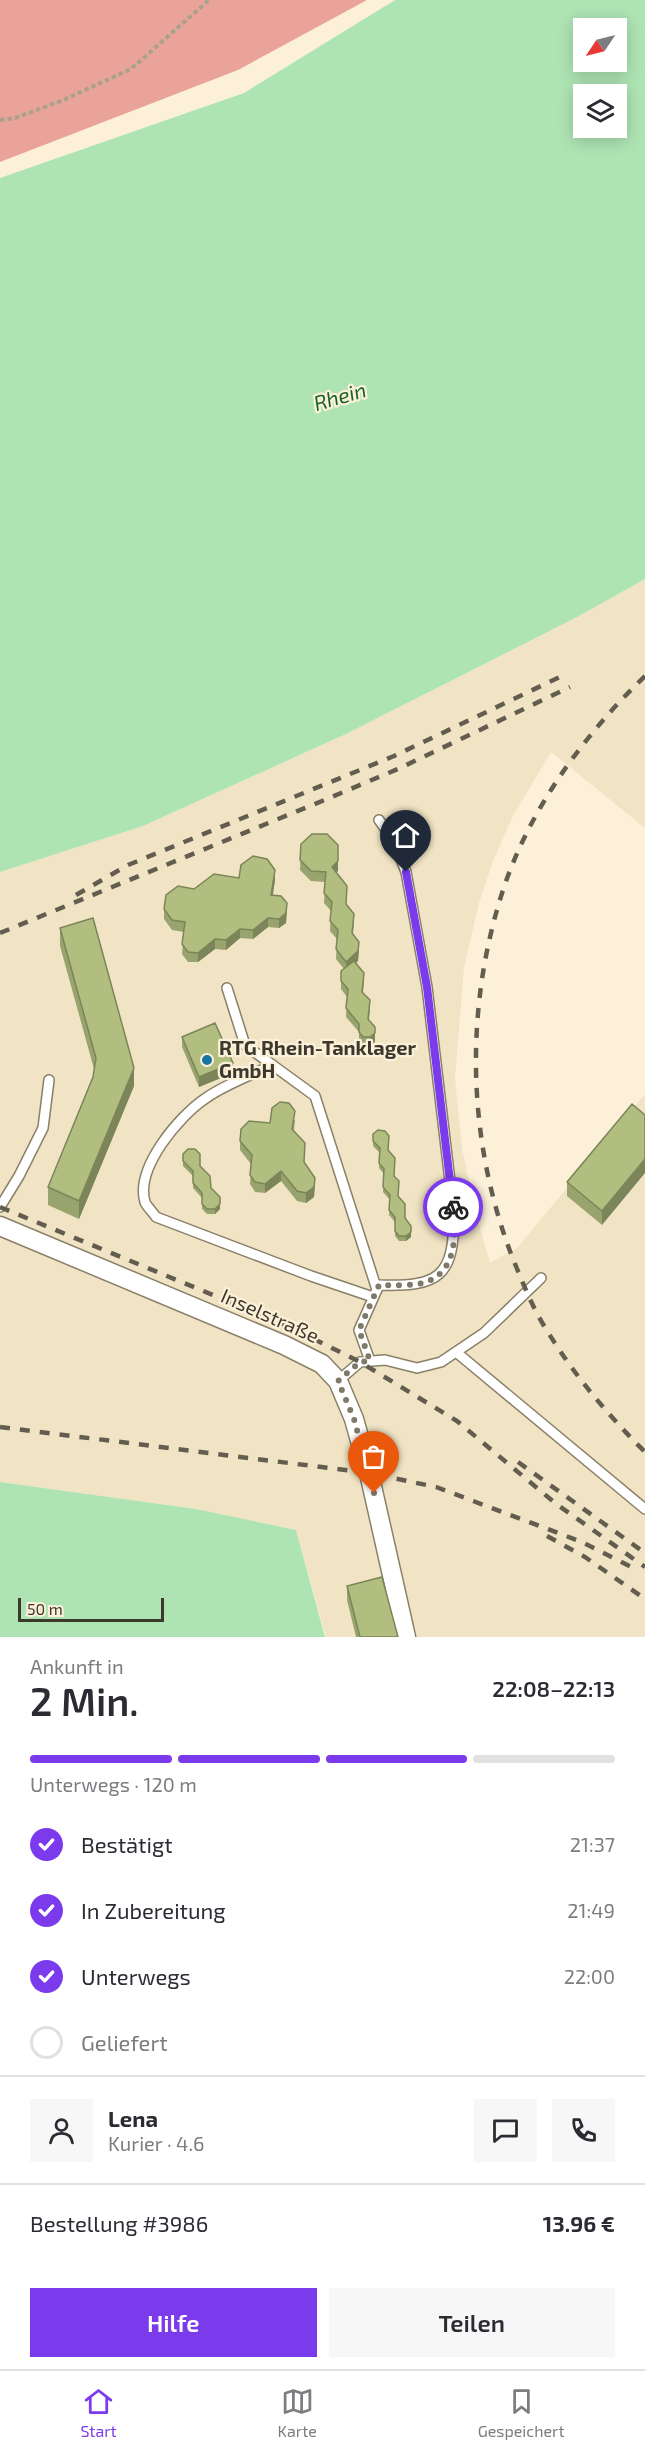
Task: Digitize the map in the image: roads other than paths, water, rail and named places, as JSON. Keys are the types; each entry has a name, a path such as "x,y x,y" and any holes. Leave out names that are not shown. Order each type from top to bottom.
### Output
{"street":[{"name":"Inselstraße","path":"0,1226 284,1345 322,1364 338,1381 354,1419 369,1473 406,1637"}],"lane":[{"path":"370,1361 359,1330 379,1285 401,1286 431,1281 447,1266 454,1245 454,1215 427,987 406,872 394,841 379,820"},
{"path":"227,988 245,1045 315,1096 375,1293"},
{"path":"273,1065 206,1098 189,1111 172,1131 147,1168 144,1179 145,1203 156,1217 176,1225 311,1276 375,1293"},
{"path":"0,1207 19,1176 43,1128 50,1080"},
{"path":"338,1381 360,1362 385,1360 417,1368 441,1362 484,1333 541,1278"},
{"path":"456,1352 645,1509"}],"water":[{"name":"Rhein","path":"395,0 645,0 645,579 579,616 346,734 143,826 0,872 0,178 244,93"},
{"path":"0,1482 196,1509 296,1530 325,1637 0,1637"}],"railway":[{"path":"76,895 128,865 394,756 564,675"},
{"path":"645,676 601,723 561,774 528,830 514,860 490,935 477,1028 476,1075 479,1122 487,1168 498,1214 528,1295 546,1329 580,1378 604,1409 645,1452"},
{"path":"0,933 400,768 570,687"},
{"path":"0,1207 288,1326 360,1362 457,1421 555,1503 645,1567"},
{"path":"0,1427 369,1473 436,1487 582,1542 637,1570"},
{"path":"518,1462 645,1553"},
{"path":"547,1536 585,1557 645,1599"}],"place":[{"name":"RTG Rhein-Tanklager GmbH","path":"207,1060"}]}
